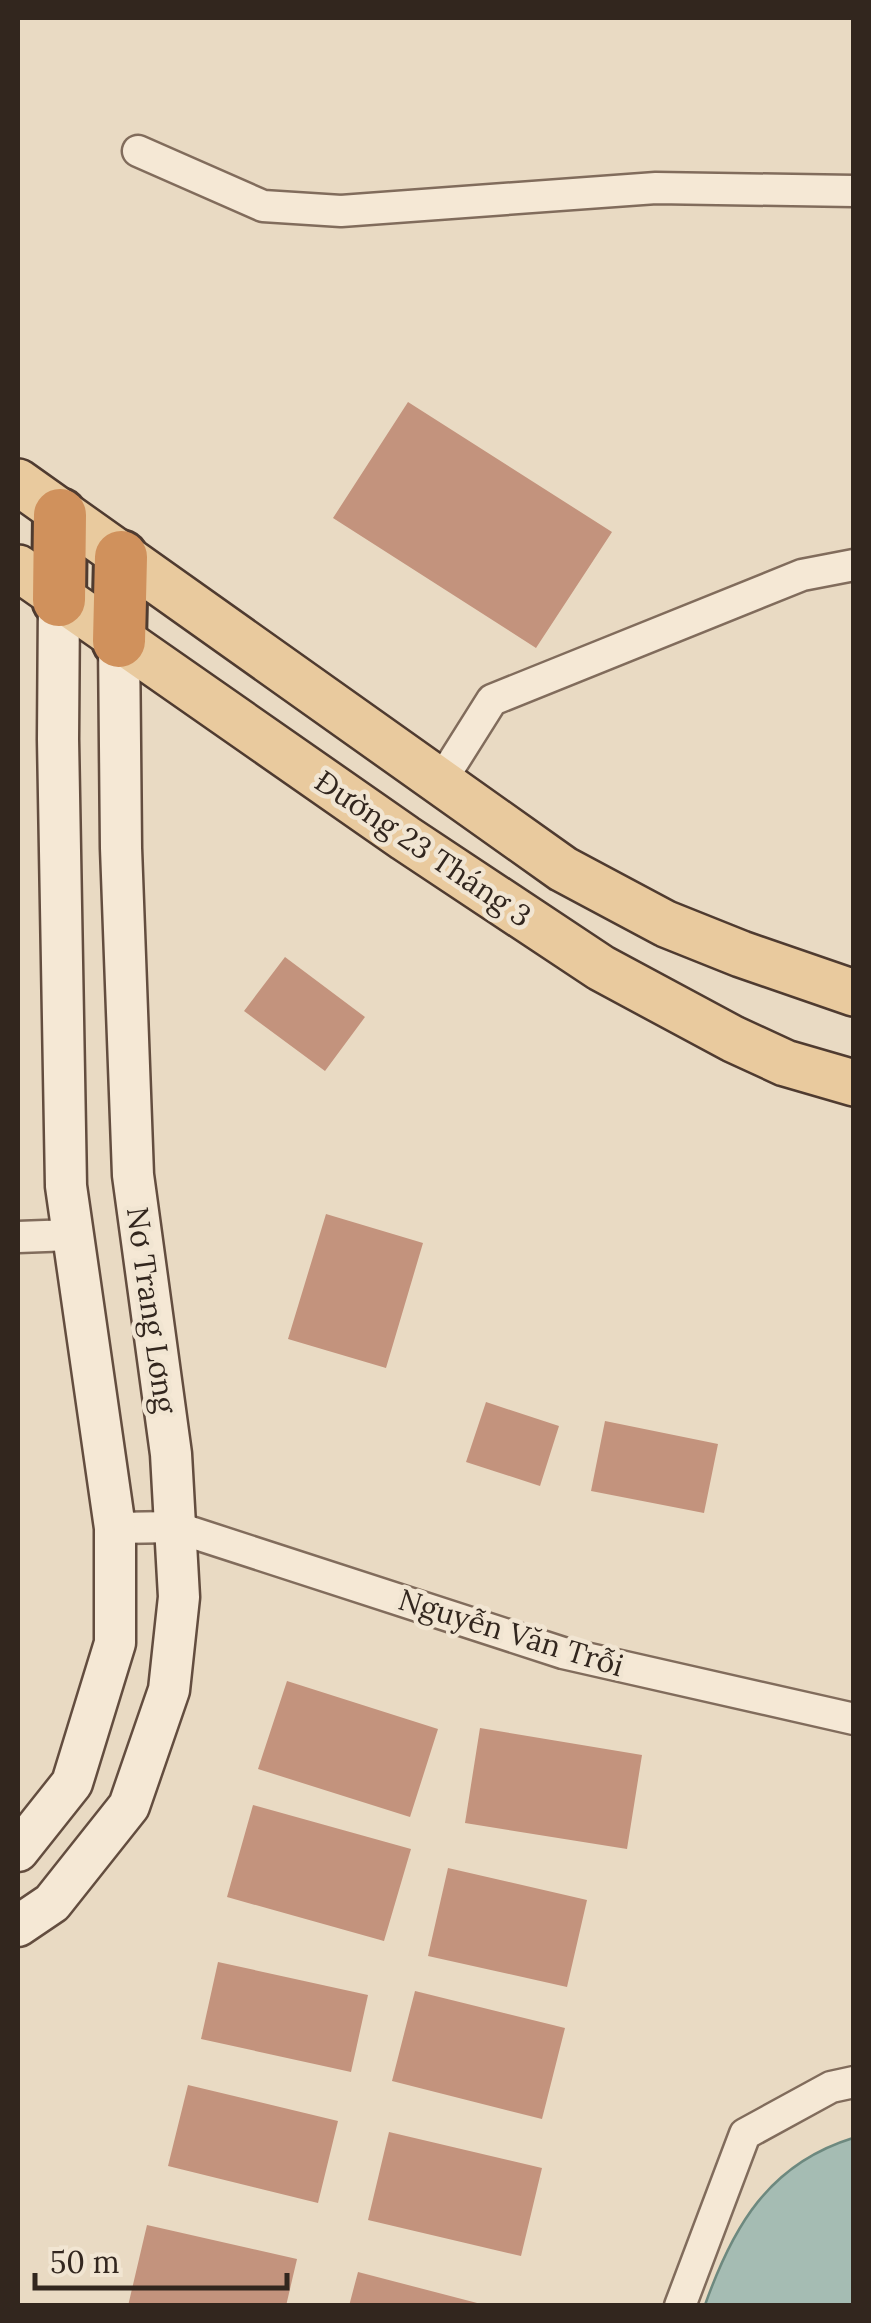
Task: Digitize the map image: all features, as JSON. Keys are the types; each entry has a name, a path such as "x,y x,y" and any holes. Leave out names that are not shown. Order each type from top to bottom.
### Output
{"highway":[{"path":"59,600 60,514"},
{"path":"120,642 121,558"}],"main road":[{"name":"Đường 23 Tháng 3","path":"18,482 563,869 666,924 854,993"},
{"name":"Đường 23 Tháng 3","path":"18,568 120,642 601,968 768,1055 854,1083"}],"street":[{"path":"138,151 262,206 341,211 656,188 854,191"},
{"path":"441,780 492,700 802,575 854,565"},
{"path":"18,1851 72,1783 115,1643 115,1528 65,1167 59,600"},
{"name":"Nơ Trang Lơng","path":"18,1926 52,1902 129,1806 170,1690 179,1598 171,1454 133,1174 120,848 120,642"},
{"path":"18,1236 72,1235"},
{"name":"Nguyễn Văn Trỗi","path":"115,1528 175,1527 563,1653 854,1719"},
{"path":"680,2306 745,2134 831,2087 854,2082"}],"shaded area":[{"path":"853,2138 853,2305 705,2305 728,2249 758,2202 798,2164"}],"building":[{"path":"408,402 612,532 536,648 333,518"},
{"path":"285,957 365,1017 325,1071 244,1011"},
{"path":"326,1214 423,1243 386,1368 288,1339"},
{"path":"486,1402 559,1426 540,1486 466,1462"},
{"path":"605,1421 718,1444 704,1513 591,1491"},
{"path":"287,1681 438,1729 410,1817 258,1769"},
{"path":"480,1728 642,1755 627,1849 465,1823"},
{"path":"253,1805 411,1849 384,1941 227,1897"},
{"path":"448,1868 587,1900 567,1987 428,1956"},
{"path":"218,1962 368,1995 351,2072 201,2039"},
{"path":"415,1991 565,2028 542,2119 392,2081"},
{"path":"188,2085 338,2121 318,2203 168,2166"},
{"path":"389,2132 542,2168 521,2256 368,2220"},
{"path":"147,2225 297,2259 286,2306 128,2306"},
{"path":"358,2272 481,2304 481,2306 349,2306"}]}
